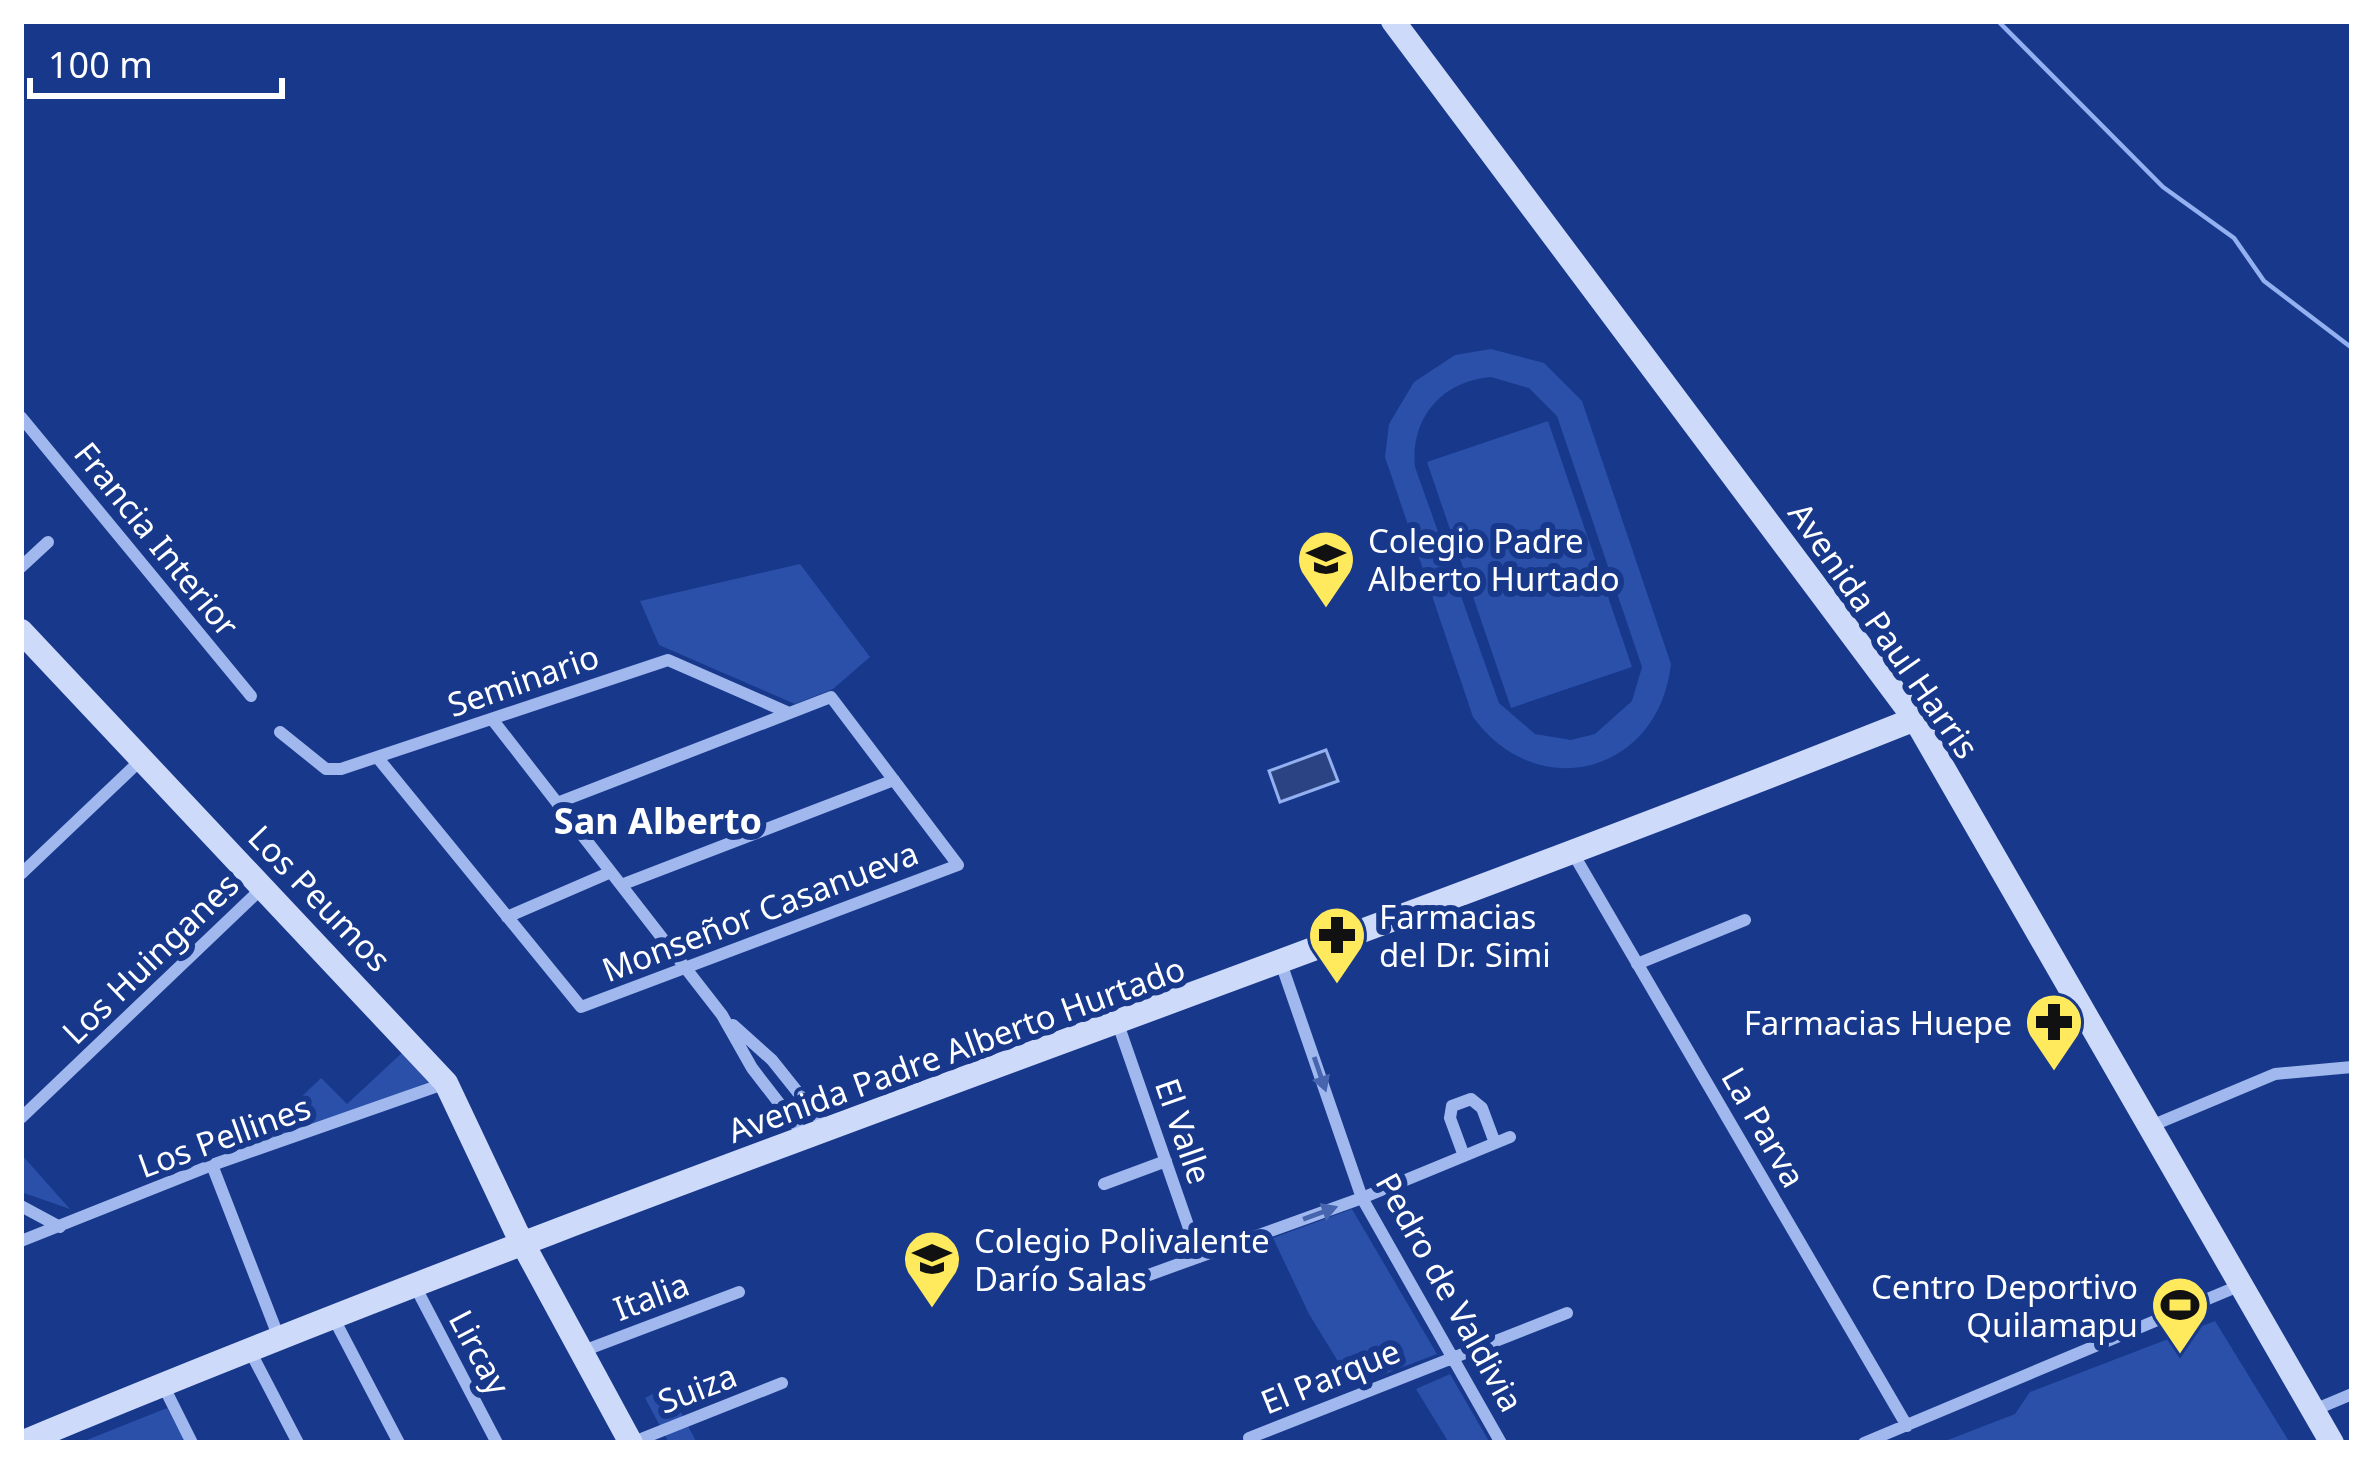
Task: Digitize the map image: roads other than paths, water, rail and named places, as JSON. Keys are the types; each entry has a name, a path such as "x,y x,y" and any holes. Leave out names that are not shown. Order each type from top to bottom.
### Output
{"street":[{"name":"Avenida Paul Harris","path":"1394,21 1915,719 2332,1443"},
{"name":"Francia Interior","path":"21,417 251,696"},
{"path":"21,567 48,542"},
{"name":"Los Peumos","path":"21,632 446,1083 524,1244 631,1443"},
{"name":"Seminario","path":"280,732 326,769 377,757 668,660 788,713"},
{"path":"557,803 832,697 894,780 621,885"},
{"path":"492,719 722,1015 752,1068 818,1135"},
{"name":"Avenida Padre Alberto Hurtado","path":"37,1440 249,1349 1574,855 1915,719"},
{"path":"377,757 507,916 610,872"},
{"path":"21,874 142,759"},
{"name":"Monseñor Casanueva","path":"507,916 581,1007 958,865 894,780"},
{"name":"La Parva","path":"1574,855 1907,1426"},
{"name":"Los Huinganes","path":"21,1118 264,887"},
{"path":"1637,964 1744,920"},
{"name":"Pedro de Valdivia","path":"1281,963 1362,1198 1501,1443"},
{"path":"722,1015 772,1060 818,1135"},
{"name":"El Valle","path":"1118,1024 1199,1257"},
{"path":"2150,1126 2275,1074 2352,1067"},
{"name":"Los Pellines","path":"21,1241 212,1166 446,1083"},
{"path":"1464,1156 1450,1118 1452,1106 1471,1099 1482,1108 1495,1143"},
{"path":"1146,1276 1362,1198 1510,1137"},
{"path":"1104,1184 1166,1162"},
{"path":"212,1166 279,1338"},
{"path":"21,1206 59,1227"},
{"path":"1864,1443 2241,1285"},
{"name":"Lircay","path":"415,1286 497,1443"},
{"name":"Italia","path":"583,1351 739,1292"},
{"name":"El Parque","path":"1249,1438 1567,1313"},
{"path":"333,1317 399,1443"},
{"path":"249,1349 298,1443"},
{"name":"Suiza","path":"631,1443 782,1383"},
{"path":"163,1384 192,1443"},
{"path":"2313,1411 2352,1394"}],"waterway":[{"path":"1998,21 2163,187 2234,238 2264,281 2352,348"}],"place":[{"name":"Colegio Padre Alberto Hurtado","path":"1326,610"},
{"name":"Farmacias del Dr. Simi","path":"1337,986"},
{"name":"Farmacias Huepe","path":"2054,1073"},
{"name":"Colegio Polivalente Darío Salas","path":"932,1310"},
{"name":"Centro Deportivo Quilamapu","path":"2180,1356"}],"district":[{"name":"San Alberto","path":"658,820"}]}
